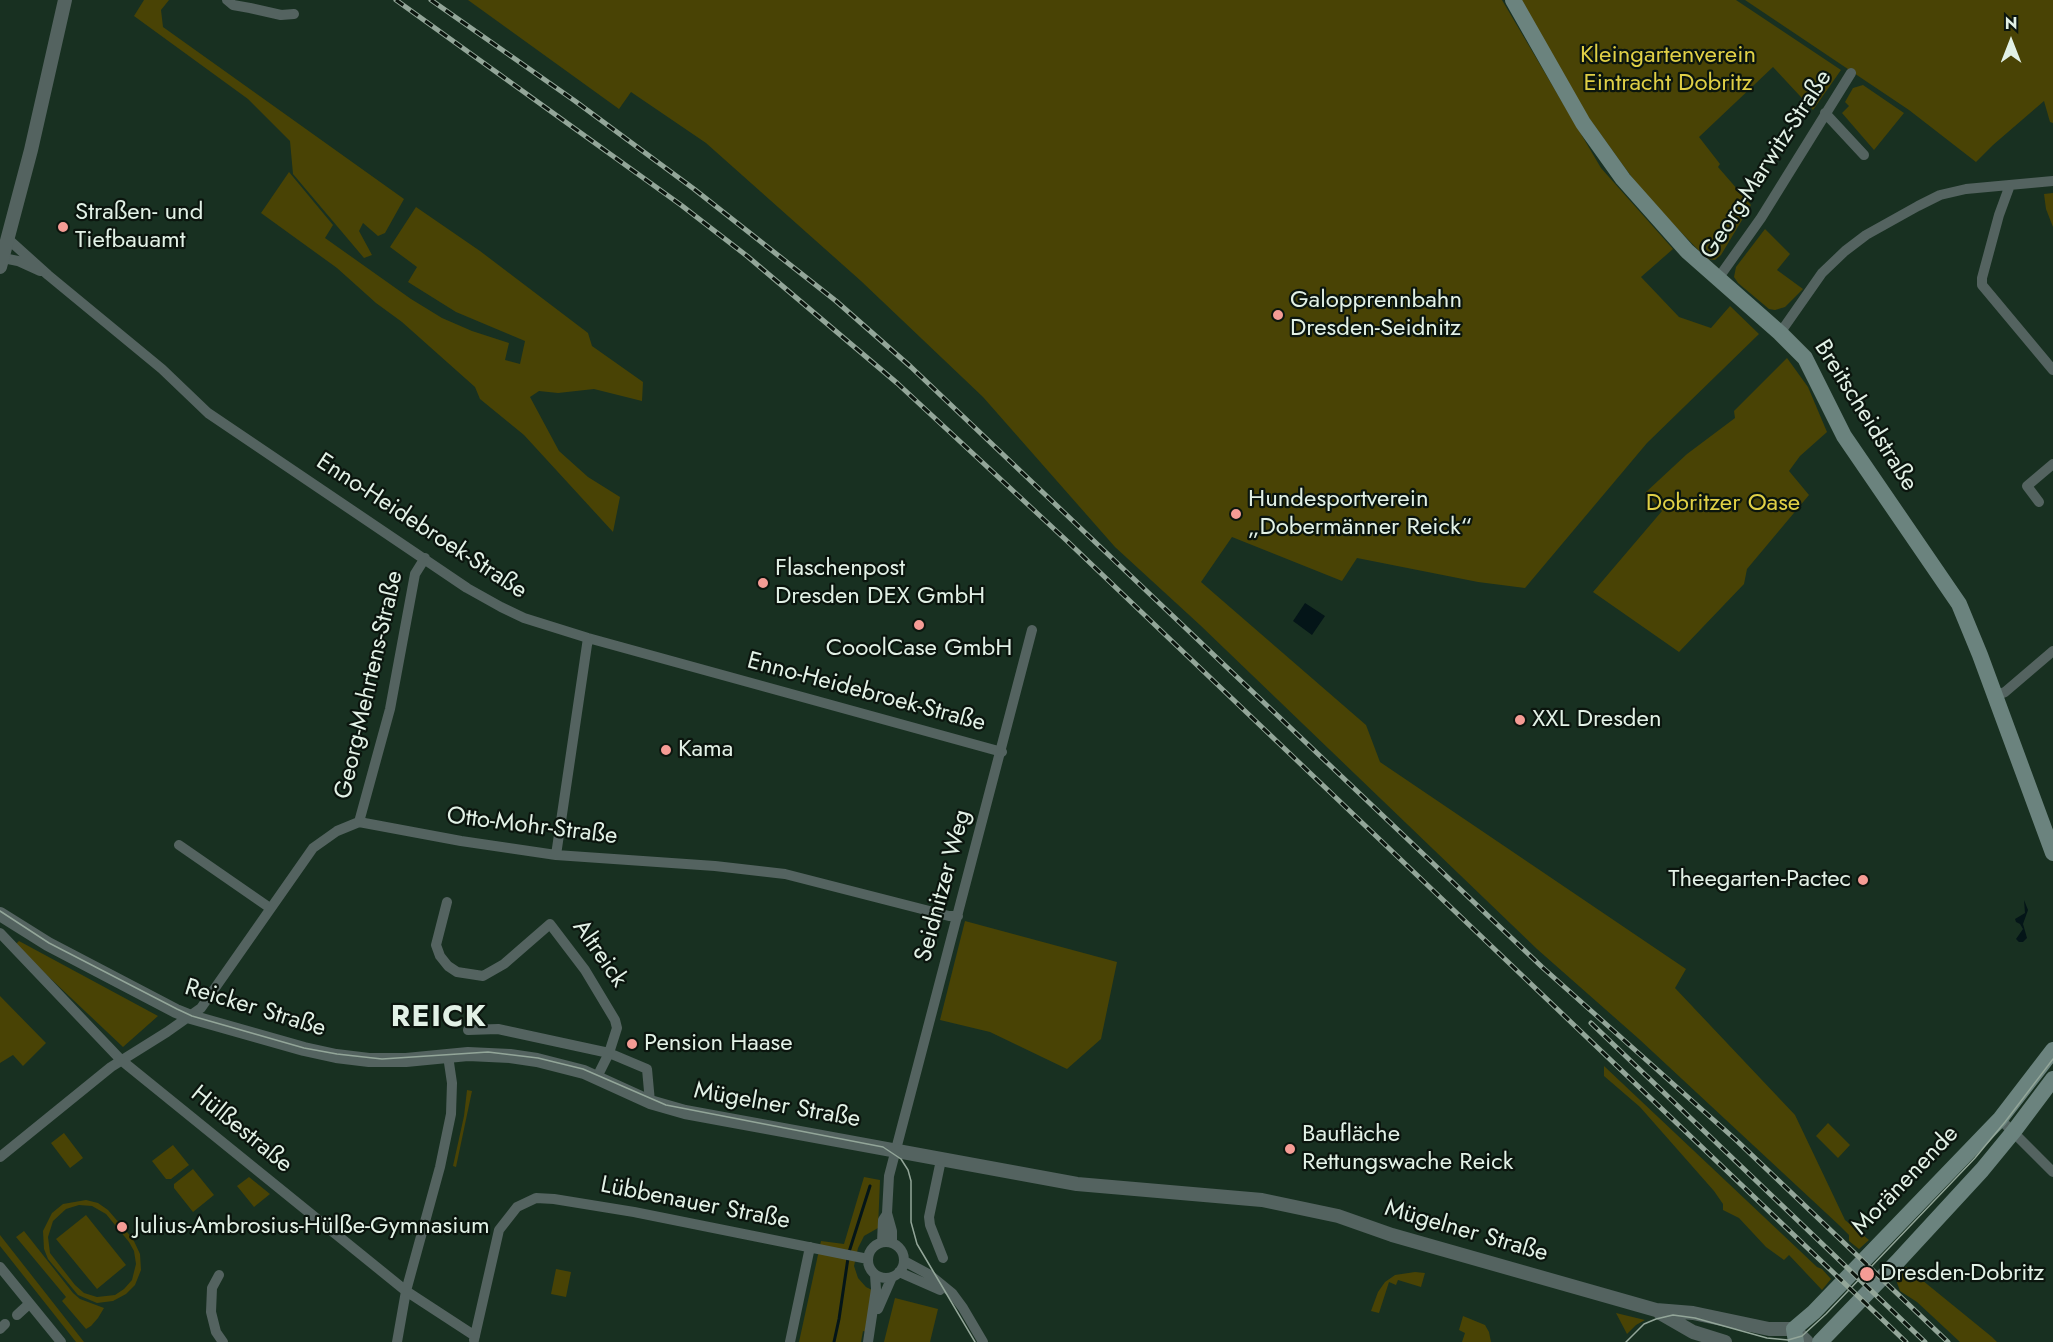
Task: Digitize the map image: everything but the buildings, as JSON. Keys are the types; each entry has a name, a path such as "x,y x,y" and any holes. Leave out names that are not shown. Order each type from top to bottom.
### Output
{"main road":[{"path":"1513,0 1583,123 1608,161 1687,251 1717,280 1780,333"},
{"name":"Breitscheidstraße","path":"1780,333 1805,358 1844,436 1959,604 2052,845"},
{"name":"Moränenende","path":"1820,1342 1987,1164 2007,1125 2053,1050"},
{"name":"Moränenende","path":"1795,1336 1814,1312 2053,1078"}],"street":[{"path":"1,263 31,150 65,0"},
{"path":"227,0 232,5 241,7 281,15 294,14"},
{"name":"Georg-Marwitz-Straße","path":"1717,280 1761,218 1851,73"},
{"path":"1825,113 1864,155"},
{"name":"Breitscheidstraße","path":"1780,333 1822,273 1866,235 1940,195 1969,188 2053,181"},
{"path":"2010,185 1999,215 1982,285 2053,370"},
{"name":"Enno-Heidebroek-Straße","path":"8,239 162,369 208,413 468,588 501,607 524,618 588,638 1002,752"},
{"name":"Enno-Heidebroek-Straße","path":"1,263 18,261 48,275"},
{"path":"2039,502 2027,486 2053,464"},
{"name":"Georg-Mehrtens-Straße","path":"359,822 390,709 415,574 425,558"},
{"name":"Seidnitzer Weg","path":"887,1243 892,1231 887,1213 889,1176 1002,752 1032,630"},
{"path":"556,855 588,638"},
{"path":"1995,696 2005,692 2053,651"},
{"path":"0,1157 121,1060 191,1017 204,1003 313,848 337,831 359,822"},
{"name":"Otto-Mohr-Straße","path":"359,822 556,855 716,866 785,874 949,916 958,916"},
{"path":"179,845 270,908"},
{"name":"Altreick","path":"447,902 436,945 440,956 457,972 483,976 512,957 550,924 585,970 615,1020 617,1028 609,1053 597,1077"},
{"name":"Reicker Straße","path":"3,916 48,944 191,1017 304,1050 336,1056 369,1060 448,1056"},
{"name":"Hülßestraße","path":"3,916 0,933 121,1060 406,1291 475,1339"},
{"path":"468,1030 498,1029 609,1053 647,1069 650,1102"},
{"path":"397,1342 406,1291 440,1167 451,1114 452,1083 448,1056 510,1056 556,1063 597,1077 650,1102"},
{"name":"Mügelner Straße","path":"650,1102 685,1112 1077,1184 1262,1200 1338,1216 1392,1235 1656,1310 1693,1313 1795,1336"},
{"path":"2007,1125 2053,1172"},
{"path":"941,1160 929,1217 942,1258"},
{"name":"Lübbenauer Straße","path":"475,1339 499,1230 517,1207 536,1198 634,1212 868,1259"},
{"path":"872,1326 896,1275 904,1261 901,1250 887,1243 872,1248 868,1259 869,1268 875,1275 886,1278 896,1275 936,1287 957,1301"},
{"path":"790,1342 810,1247"},
{"path":"904,1261 930,1275 952,1293 983,1342"},
{"path":"0,1267 61,1342"},
{"path":"219,1275 212,1288 211,1312 216,1332 223,1342"},
{"path":"868,1342 876,1289 875,1275"},
{"path":"17,1314 29,1304"},
{"name":"Mügelner Straße","path":"1656,1310 1693,1332 1725,1342"},
{"path":"1795,1336 1807,1342"}],"green space":[{"path":"144,0 169,0 161,10 163,27 404,199 385,233 378,236 363,223 359,231 372,255 364,258 293,174 290,141 248,99 134,16"},
{"name":"Galopprennbahn Dresden-Seidnitz","path":"468,0 1502,0 1601,168 1673,249 1641,277 1679,317 1711,328 1730,306 1759,334 1647,443 1525,588 1478,582 1357,558 1342,581 1232,537 1201,582 1366,725 1380,762 1686,969 1675,988 1795,1115 1845,1220 1869,1240 1859,1249 1849,1241 1849,1235 1840,1226 1639,1039 1537,949 1200,625 1115,547 983,397 861,281 706,143 631,92 619,109"},
{"name":"Kleingartenverein Eintracht Dobritz","path":"1521,0 1736,0 1841,70 1813,110 1773,67 1699,137 1720,164 1718,167 1751,205 1721,255 1715,260 1707,259 1647,197 1586,114"},
{"path":"1745,0 2053,0 2053,123 2050,122 2044,101 1976,162 1909,110"},
{"path":"1863,85 1904,113 1874,150 1842,113 1849,106 1845,102 1853,88"},
{"path":"289,172 333,225 325,238 411,299 442,318 509,343 505,360 520,364 525,341 456,312 408,282 417,267 390,247 416,207 480,251 588,333 592,346 643,382 642,401 594,389 558,393 539,391 530,397 559,451 588,477 620,497 613,532 524,435 480,399 475,387 337,268 261,213"},
{"path":"2053,193 2053,227 2046,209 2044,194"},
{"path":"1765,229 1790,254 1777,270 1803,289 1785,307 1775,310 1769,309 1734,277 1736,267"},
{"name":"Dobritzer Oase","path":"1787,358 1808,387 1827,432 1800,456 1789,471 1809,495 1747,569 1744,584 1679,652 1593,592 1662,511 1645,493 1687,454 1735,418 1734,411"},
{"path":"965,921 1117,962 1101,1039 1067,1069 990,1032 940,1020"},
{"path":"19,941 158,1016 123,1047 15,945"},
{"path":"0,996 46,1043 23,1066 13,1055 0,1063"},
{"path":"1604,1066 1817,1267 1822,1269 1831,1279 1822,1290 1789,1255 1784,1260 1766,1247 1739,1218 1723,1210 1723,1204 1714,1191 1640,1107 1604,1076"},
{"path":"467,1090 472,1091 456,1167 453,1166"},
{"path":"1828,1123 1850,1145 1838,1158 1816,1136"},
{"path":"64,1133 83,1158 70,1168 51,1143"},
{"path":"173,1145 189,1165 171,1179 166,1179 152,1161"},
{"path":"193,1169 214,1195 193,1212 174,1188 174,1184"},
{"path":"249,1177 270,1194 254,1207 237,1186"},
{"path":"864,1177 880,1180 878,1228 864,1236 858,1248 854,1266 858,1278 872,1290 866,1332 863,1331 861,1342 799,1342 821,1241 844,1244"},
{"path":"86,1200 98,1203 108,1210 133,1239 140,1254 141,1270 135,1285 126,1294 113,1301 97,1303 78,1295 48,1259 44,1249 43,1231 52,1213 63,1204","holes":["79,1205 92,1206 106,1214 134,1251 136,1264 132,1280 115,1295 97,1297 84,1293 50,1253 48,1237 53,1221 66,1209"]},
{"path":"86,1215 126,1265 97,1289 56,1239"},
{"path":"24,1231 73,1293 80,1299 104,1308 91,1326 86,1329 62,1301 66,1297 16,1237"},
{"path":"0,1235 84,1342 76,1342 0,1246"},
{"path":"1906,1267 1997,1342 1960,1342 1917,1302 1900,1291 1895,1277"},
{"path":"556,1269 571,1272 566,1297 551,1294"},
{"path":"1425,1273 1421,1287 1398,1280 1396,1285 1389,1282 1379,1313 1371,1311 1378,1292 1385,1282 1395,1275"},
{"path":"895,1298 938,1309 930,1342 884,1342"},
{"path":"1616,1313 1645,1320 1627,1334"},
{"path":"1463,1316 1485,1325 1491,1342 1462,1342 1465,1333 1459,1330"}],"shaded area":[{"path":"1305,603 1325,616 1312,635 1293,621"},
{"path":"2024,900 2028,910 2023,924 2027,938 2019,942 2016,939 2023,929 2015,919 2025,913"}],"waterway":[{"path":"849,1252 870,1186"},
{"path":"834,1342 848,1258"}],"tram line":[{"path":"0,911 49,943 192,1016 304,1048 382,1059 488,1052 538,1058 583,1069 666,1105 883,1147 901,1159 908,1170 911,1181 911,1222 917,1244 975,1342"},
{"path":"1626,1342 1644,1324 1673,1315 1695,1318 1767,1338 1788,1340 1802,1336 1826,1314 1975,1158 2053,1059"}],"railway":[{"path":"396,0 681,205 747,256 897,383 1066,540 1906,1342"},
{"path":"431,0 575,101 694,189 836,301 911,367 1542,967 1736,1140 1948,1342"},
{"path":"1591,1023 1925,1342"}],"place":[{"name":"Straßen- und Tiefbauamt","path":"63,227"},
{"name":"Galopprennbahn Dresden-Seidnitz","path":"1278,315"},
{"name":"Hundesportverein „Dobermänner Reick“","path":"1236,514"},
{"name":"Flaschenpost Dresden DEX GmbH","path":"763,583"},
{"name":"CooolCase GmbH","path":"919,625"},
{"name":"XXL Dresden","path":"1520,720"},
{"name":"Kama","path":"666,750"},
{"name":"Theegarten-Pactec","path":"1863,880"},
{"name":"Pension Haase","path":"632,1044"},
{"name":"Baufläche Rettungswache Reick","path":"1290,1149"},
{"name":"Julius-Ambrosius-Hülße-Gymnasium","path":"122,1227"},
{"name":"Dresden-Dobritz","path":"1867,1274"}],"district":[{"name":"REICK","path":"439,1019"}]}
